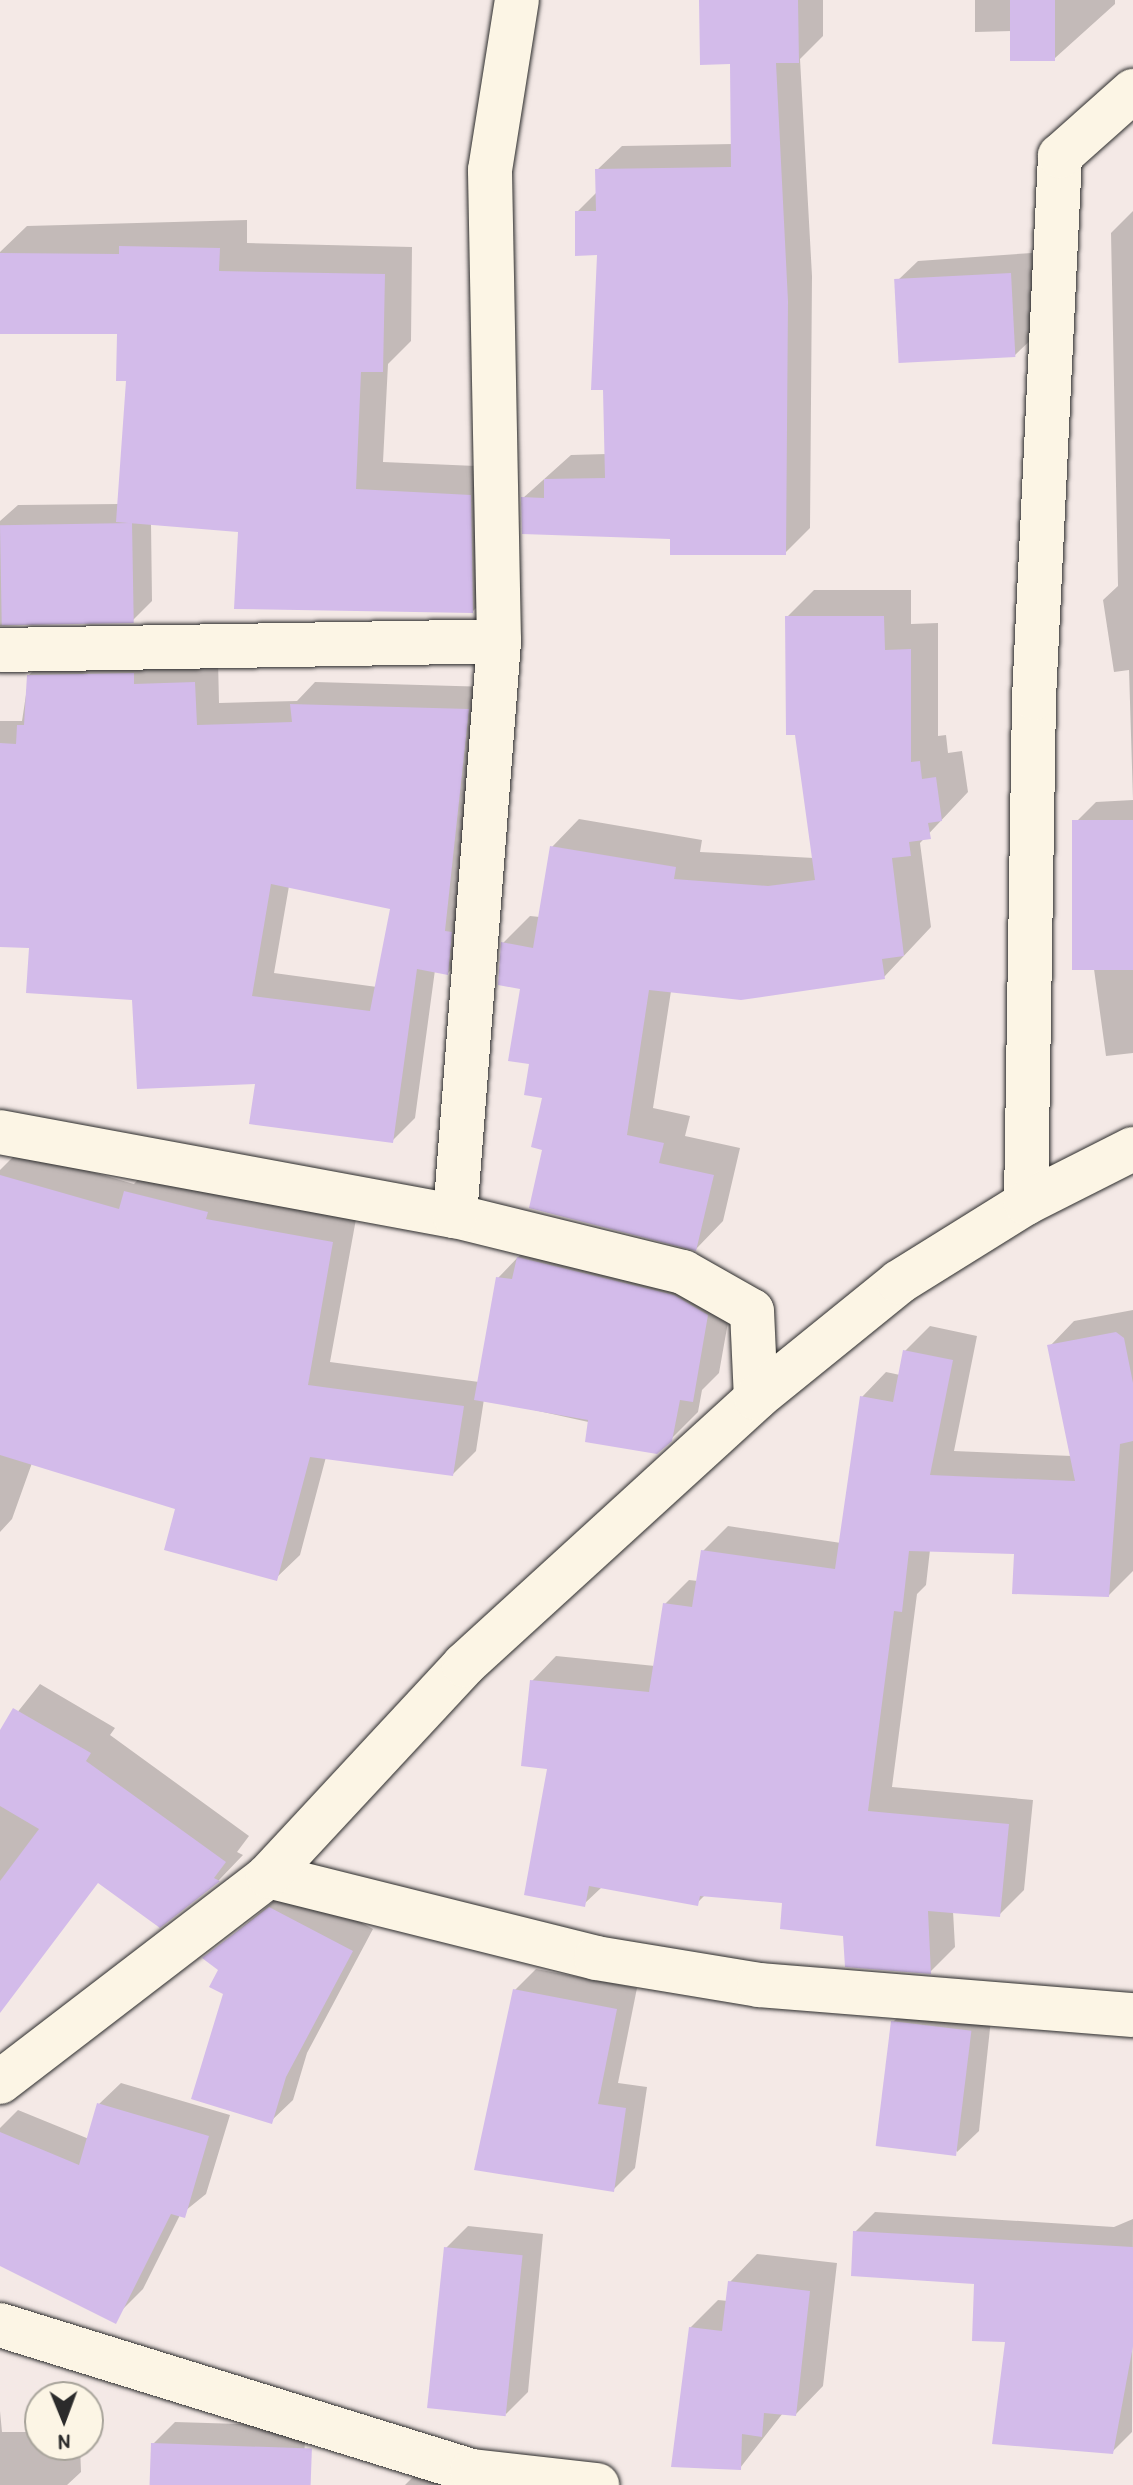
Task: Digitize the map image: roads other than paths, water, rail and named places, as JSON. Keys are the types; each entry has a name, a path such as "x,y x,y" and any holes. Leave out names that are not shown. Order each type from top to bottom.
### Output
{"street":[{"path":"455,1216 499,641 490,170 517,0"},
{"path":"1026,1203 1034,698 1060,156 1133,91"},
{"path":"0,650 499,641"},
{"path":"0,1132 455,1216 683,1272 752,1311 756,1398"},
{"path":"0,2082 268,1876 464,1665 756,1398 899,1282 1026,1203 1133,1149"},
{"path":"268,1876 596,1958 759,1985 1133,2015"},
{"path":"0,2325 472,2471 597,2485"}]}
